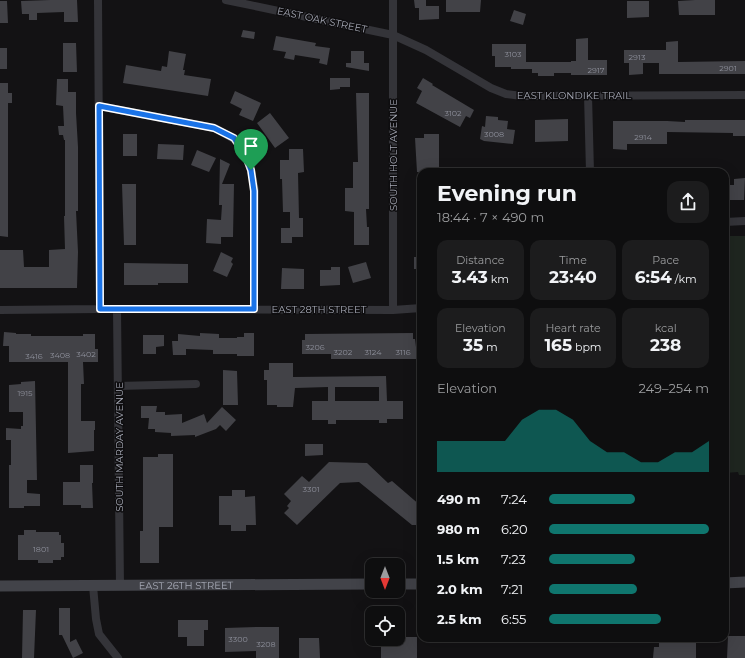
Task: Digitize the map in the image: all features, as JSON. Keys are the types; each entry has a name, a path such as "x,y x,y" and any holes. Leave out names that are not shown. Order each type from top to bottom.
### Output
{"main road":[{"path":"729,582 745,582"},
{"name":"EAST 26TH STREET","path":"0,586 365,584"},
{"path":"405,584 417,584"}],"street":[{"path":"98,0 100,309"},
{"name":"EAST OAK STREET","path":"226,0 393,35"},
{"name":"SOUTH HOLT AVENUE","path":"393,0 393,310"},
{"name":"EAST KLONDIKE TRAIL","path":"393,35 426,50 492,88 506,94 522,96 745,94"},
{"path":"588,96 590,168"},
{"path":"99,106 214,128 234,138 245,154 251,170 254,191 254,309"},
{"path":"729,222 745,221"},
{"name":"EAST 28TH STREET","path":"0,310 393,310 417,308"},
{"name":"SOUTH MARDAY AVENUE","path":"116,309 120,586"},
{"path":"118,386 196,384"},
{"path":"93,586 99,634 118,658"}],"shaded area":[{"path":"729,236 745,236 745,475 739,475 738,472 729,473"}],"building":[{"path":"77,0 78,22 64,22 64,12 37,13 37,20 29,20 29,14 22,14 21,1"},
{"path":"414,0 426,0 426,6 439,6 439,19 419,20 419,8 415,8"},
{"path":"446,0 481,0 480,12 446,12"},
{"path":"715,0 715,15 679,15 678,1"},
{"path":"0,1 7,1 8,23 0,23"},
{"path":"627,1 649,1 649,17 627,18"},
{"path":"514,10 526,14 523,25 510,21"},
{"path":"243,30 255,32 254,39 241,37"},
{"path":"276,36 316,43 315,46 330,48 327,65 319,63 320,59 295,55 294,60 284,58 286,52 273,50"},
{"path":"588,38 588,60 607,60 607,75 571,75 571,73 554,73 554,76 538,76 538,73 532,73 532,69 495,67 495,56 492,56 492,44 526,44 526,62 571,62 576,61 576,39"},
{"path":"678,41 678,62 745,61 745,74 659,74 659,63 643,63 643,74 629,75 629,63 624,63 624,50 666,50 666,42"},
{"path":"63,43 76,43 77,72 63,72"},
{"path":"0,48 7,48 7,69 0,69"},
{"path":"169,51 186,54 183,70 185,70 184,75 211,79 208,96 123,83 126,65 161,71 162,66 167,67"},
{"path":"351,51 364,51 364,63 369,63 369,71 346,67 346,63 351,63"},
{"path":"330,78 350,78 350,87 340,87 340,89 330,90"},
{"path":"423,78 474,110 470,118 466,116 460,127 416,103 422,91 417,88"},
{"path":"57,79 68,79 68,92 76,92 78,147 78,211 76,211 78,252 77,288 0,288 0,250 23,250 24,267 49,267 49,250 65,249 65,140 63,135 59,135 58,126 64,126 63,106 56,105"},
{"path":"0,83 8,83 8,93 12,93 12,103 8,103 8,237 0,236"},
{"path":"235,91 261,103 253,121 239,115 242,109 230,103"},
{"path":"356,93 369,93 369,209 366,209 367,227 369,227 369,245 354,245 354,212 345,211 345,188 353,188 353,162 358,162"},
{"path":"270,113 289,138 275,148 257,123"},
{"path":"486,116 498,117 498,120 508,121 507,129 515,130 513,144 484,141 480,139 482,126 485,127"},
{"path":"568,119 568,141 535,142 535,120"},
{"path":"685,120 745,120 745,136 733,136 733,133 667,132 667,144 627,144 627,150 613,149 613,121 685,122"},
{"path":"123,134 137,134 137,156 123,156"},
{"path":"424,134 439,134 439,168 417,168 417,172 415,138 424,138"},
{"path":"158,144 184,145 183,160 157,159"},
{"path":"289,149 303,149 304,172 298,173 299,218 303,218 303,237 292,237 292,243 281,243 281,228 290,228 290,212 283,212 280,160 289,160"},
{"path":"197,150 216,158 209,172 191,165"},
{"path":"220,159 230,164 222,184 234,184 233,237 221,237 221,244 206,243 207,219 221,220 222,205 219,205"},
{"path":"745,178 744,200 729,200 729,185 734,185 734,179"},
{"path":"122,184 136,184 136,245 124,245"},
{"path":"221,252 233,258 231,262 233,264 227,277 213,271"},
{"path":"414,257 417,257 417,269 414,269"},
{"path":"366,262 371,278 353,283 348,267"},
{"path":"124,263 188,264 188,283 124,285"},
{"path":"331,267 340,267 340,285 320,286 320,270 331,270"},
{"path":"282,268 304,269 304,289 281,289"},
{"path":"4,332 31,334 31,336 83,336 83,334 95,334 95,349 98,349 98,362 83,362 84,384 81,384 81,421 95,421 94,451 68,453 68,362 9,362 9,346 3,346"},
{"path":"200,333 219,334 219,338 237,338 244,337 244,333 254,333 254,356 213,354 213,350 186,349 186,355 173,355 172,341 178,341 178,334 200,336"},
{"path":"413,333 413,339 415,339 417,347 417,359 331,359 331,354 302,354 302,340 305,340 305,334"},
{"path":"143,335 164,335 164,346 156,347 156,354 143,354"},
{"path":"269,363 293,363 293,377 386,376 387,401 403,401 403,419 387,419 387,423 379,423 379,420 336,420 336,424 328,424 328,420 312,420 312,401 328,401 328,387 295,388 293,407 277,407 277,405 267,405 267,380 264,380 264,370 269,370","holes":["335,387 379,387 379,401 335,401"]},
{"path":"223,370 237,371 238,405 223,405"},
{"path":"35,381 37,480 27,480 27,493 40,494 40,506 9,508 9,465 11,465 11,440 6,440 6,428 21,429 21,426 23,426 23,412 9,412 9,385"},
{"path":"141,406 157,406 156,412 165,412 165,415 182,414 182,423 204,414 207,423 222,407 236,420 226,431 220,425 216,429 195,437 195,435 171,436 171,433 155,432 155,429 148,429 149,418 141,418"},
{"path":"305,444 323,444 323,455 305,456"},
{"path":"158,454 173,454 173,527 159,527 159,563 140,563 140,531 143,531 143,457 158,457"},
{"path":"329,462 367,463 388,483 392,481 417,503 417,525 412,525 359,482 340,483 297,525 284,513 289,508 287,506 291,501 284,494 302,476 309,482"},
{"path":"80,465 93,465 93,508 81,508 81,505 63,505 63,482 80,482"},
{"path":"232,490 245,490 245,497 255,496 256,525 246,525 246,531 231,531 231,525 219,525 219,496 232,496"},
{"path":"24,530 36,530 36,532 59,532 59,535 61,535 61,543 64,543 64,557 61,557 61,560 53,560 53,563 38,563 38,560 18,560 18,535 24,535"},
{"path":"59,608 70,608 70,642 76,639 83,653 73,658 62,635 59,635"},
{"path":"23,610 36,610 34,658 22,658"},
{"path":"178,620 208,620 208,630 204,630 204,646 187,646 187,637 178,637"},
{"path":"279,627 279,658 256,658 256,651 225,652 225,628"},
{"path":"729,636 745,636 745,658 727,658"},
{"path":"405,637 417,637 417,658 381,658 381,646 405,646"},
{"path":"299,638 319,638 320,658 299,658"},
{"path":"659,642 696,642 696,658 653,658 654,647 659,647"}],"route":[{"path":"99,106 214,128 234,138 245,154 251,170 254,191 254,309 100,309 99,106"}]}
